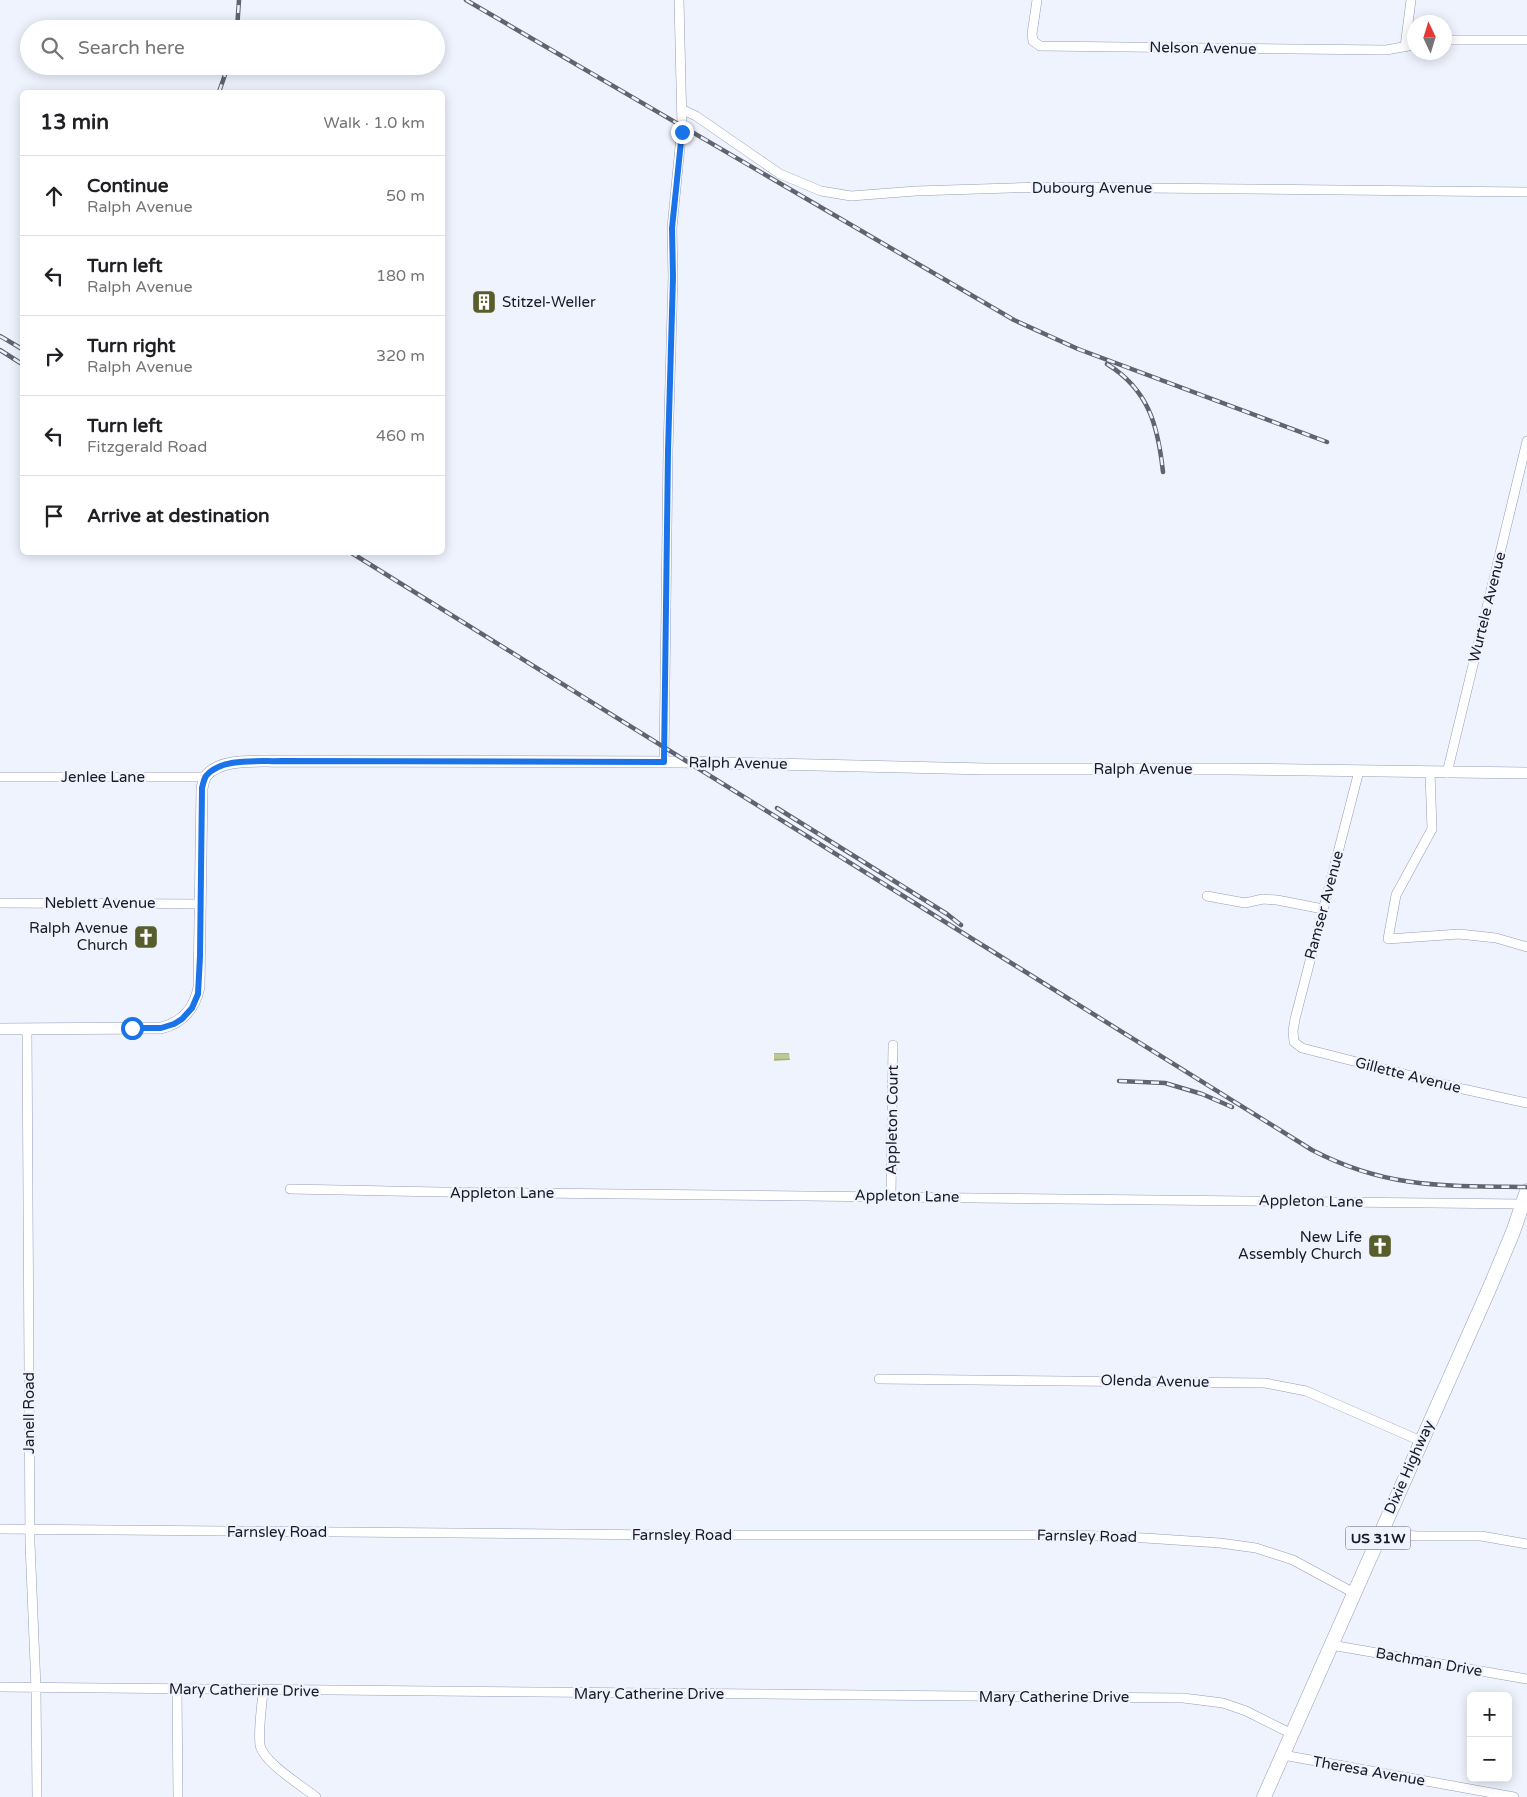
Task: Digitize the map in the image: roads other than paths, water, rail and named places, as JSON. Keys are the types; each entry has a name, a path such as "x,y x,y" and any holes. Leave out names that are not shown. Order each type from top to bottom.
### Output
{"main road":[{"name":"Dixie Highway","path":"1264,1797 1490,1287 1525,1198"}],"street":[{"path":"664,762 668,451 673,277 672,228 681,148 679,0"},
{"name":"Nelson Avenue","path":"1037,0 1032,34 1033,41 1040,46 1386,50 1407,46"},
{"path":"1411,0 1411,15"},
{"path":"1452,40 1527,40"},
{"name":"Dubourg Avenue","path":"681,109 696,116 780,174 814,188 838,194 861,196 924,190 1044,187 1527,192"},
{"name":"Wurtele Avenue","path":"1447,773 1527,441"},
{"path":"1517,481 1527,482"},
{"name":"Ralph Avenue","path":"206,777 213,770 225,764 238,762 664,762 976,768 1527,773"},
{"name":"Ramser Avenue","path":"1293,1039 1295,1019 1359,771"},
{"path":"1430,773 1432,829 1396,895 1388,939 1459,934 1496,938 1527,947"},
{"name":"Jenlee Lane","path":"0,777 206,777"},
{"path":"0,1029 161,1028 182,1019 195,1001 199,987 202,796 206,777"},
{"path":"1206,896 1245,903 1254,900 1277,900 1323,909"},
{"name":"Neblett Avenue","path":"0,903 201,904"},
{"name":"Janell Road","path":"27,1029 30,1529 38,1797"},
{"name":"Gillette Avenue","path":"1293,1039 1302,1048 1527,1103"},
{"name":"Appleton Court","path":"891,1196 893,1045"},
{"name":"Appleton Lane","path":"290,1189 891,1196 1525,1198"},
{"name":"Olenda Avenue","path":"879,1379 1265,1383 1306,1391 1421,1441"},
{"name":"Farnsley Road","path":"0,1529 657,1535 1074,1535 1145,1538 1220,1543 1256,1548 1293,1560 1354,1593"},
{"path":"1380,1533 1417,1536 1481,1536 1527,1544"},
{"name":"Bachman Drive","path":"1331,1645 1527,1679"},
{"name":"Mary Catherine Drive","path":"0,1687 1183,1698 1209,1700 1238,1708 1292,1734"},
{"path":"177,1689 178,1797"},
{"path":"263,1690 260,1738 262,1751 272,1762 316,1797"},
{"name":"Theresa Avenue","path":"1283,1755 1514,1797"}],"railway":[{"path":"238,20 239,0"},
{"path":"466,0 1014,320 1078,349 1327,442"},
{"path":"220,90 225,75"},
{"path":"0,336 20,348"},
{"path":"0,350 20,363"},
{"path":"1107,364 1133,385 1142,397 1154,424 1163,472"},
{"path":"355,555 1312,1150 1339,1163 1391,1179 1443,1185 1527,1187"},
{"path":"777,808 947,914 961,925"},
{"path":"1119,1081 1165,1083 1202,1094 1232,1107"}],"place":[{"name":"Stitzel-Weller","path":"484,302"},
{"name":"Ralph Avenue Church","path":"146,937"},
{"name":"New Life Assembly Church","path":"1380,1246"}]}
